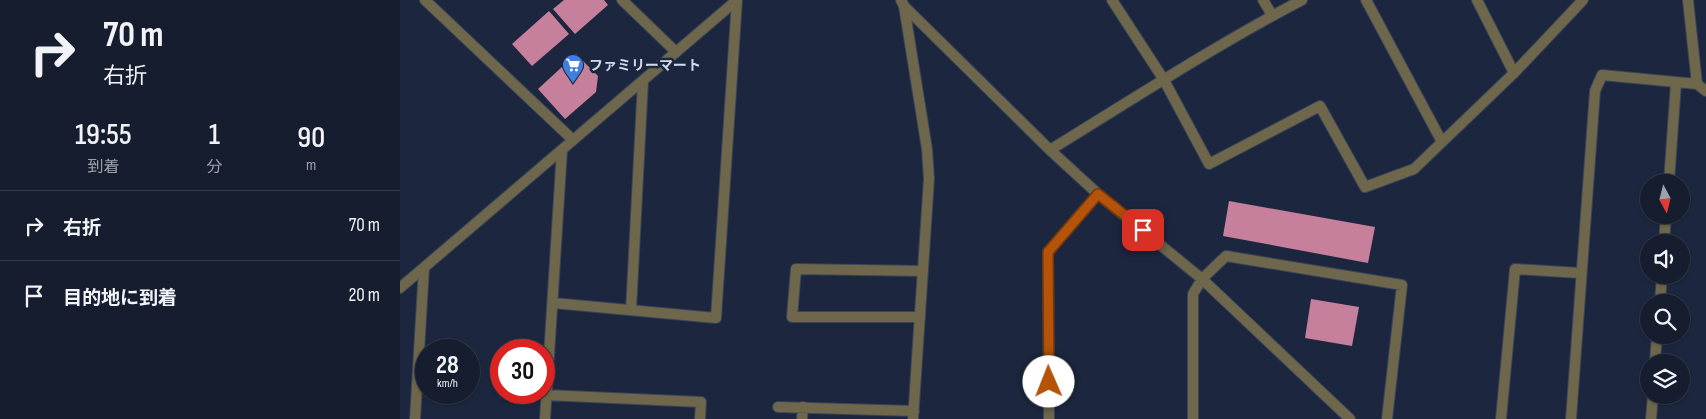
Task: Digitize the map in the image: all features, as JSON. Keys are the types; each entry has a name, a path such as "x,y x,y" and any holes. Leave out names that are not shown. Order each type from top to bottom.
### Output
{"street":[{"path":"424,0 573,140"},
{"path":"622,0 676,52"},
{"path":"400,288 737,0"},
{"path":"553,303 716,318 737,0"},
{"path":"1112,0 1164,80 1209,164 1320,106 1365,188 1414,169 1514,73 1577,3"},
{"path":"1263,0 1272,15"},
{"path":"1050,150 1272,15 1302,0"},
{"path":"1366,0 1442,142"},
{"path":"1477,0 1514,73"},
{"path":"1688,0 1697,84"},
{"path":"902,3 1050,150 1098,194 1202,280 1350,419"},
{"path":"778,407 913,415 929,179 927,149 902,3"},
{"path":"1570,419 1595,91 1602,75 1697,84 1706,90"},
{"path":"631,310 643,81"},
{"path":"1670,174 1676,83"},
{"path":"550,339 562,150"},
{"path":"1049,419 1048,252 1098,194"},
{"path":"1194,419 1193,294 1202,280 1226,256 1402,285 1387,419"},
{"path":"414,419 424,268"},
{"path":"920,318 792,317 796,269 923,271"},
{"path":"1501,419 1515,269 1580,274"},
{"path":"555,394 702,402 700,419"},
{"path":"545,419 546,404"},
{"path":"1651,419 1652,404"},
{"path":"802,419 803,407"}],"building":[{"path":"564,0 604,0 608,5 575,34 553,9"},
{"path":"549,11 569,34 532,66 512,44"},
{"path":"576,54 598,76 596,92 565,119 538,89"},
{"path":"1229,201 1375,227 1368,263 1223,236"},
{"path":"1311,299 1359,307 1352,346 1305,338"}],"place":[{"name":"ファミリーマート","path":"573,84"}],"route":[{"path":"1049,382 1048,252 1098,194 1143,230"}]}
